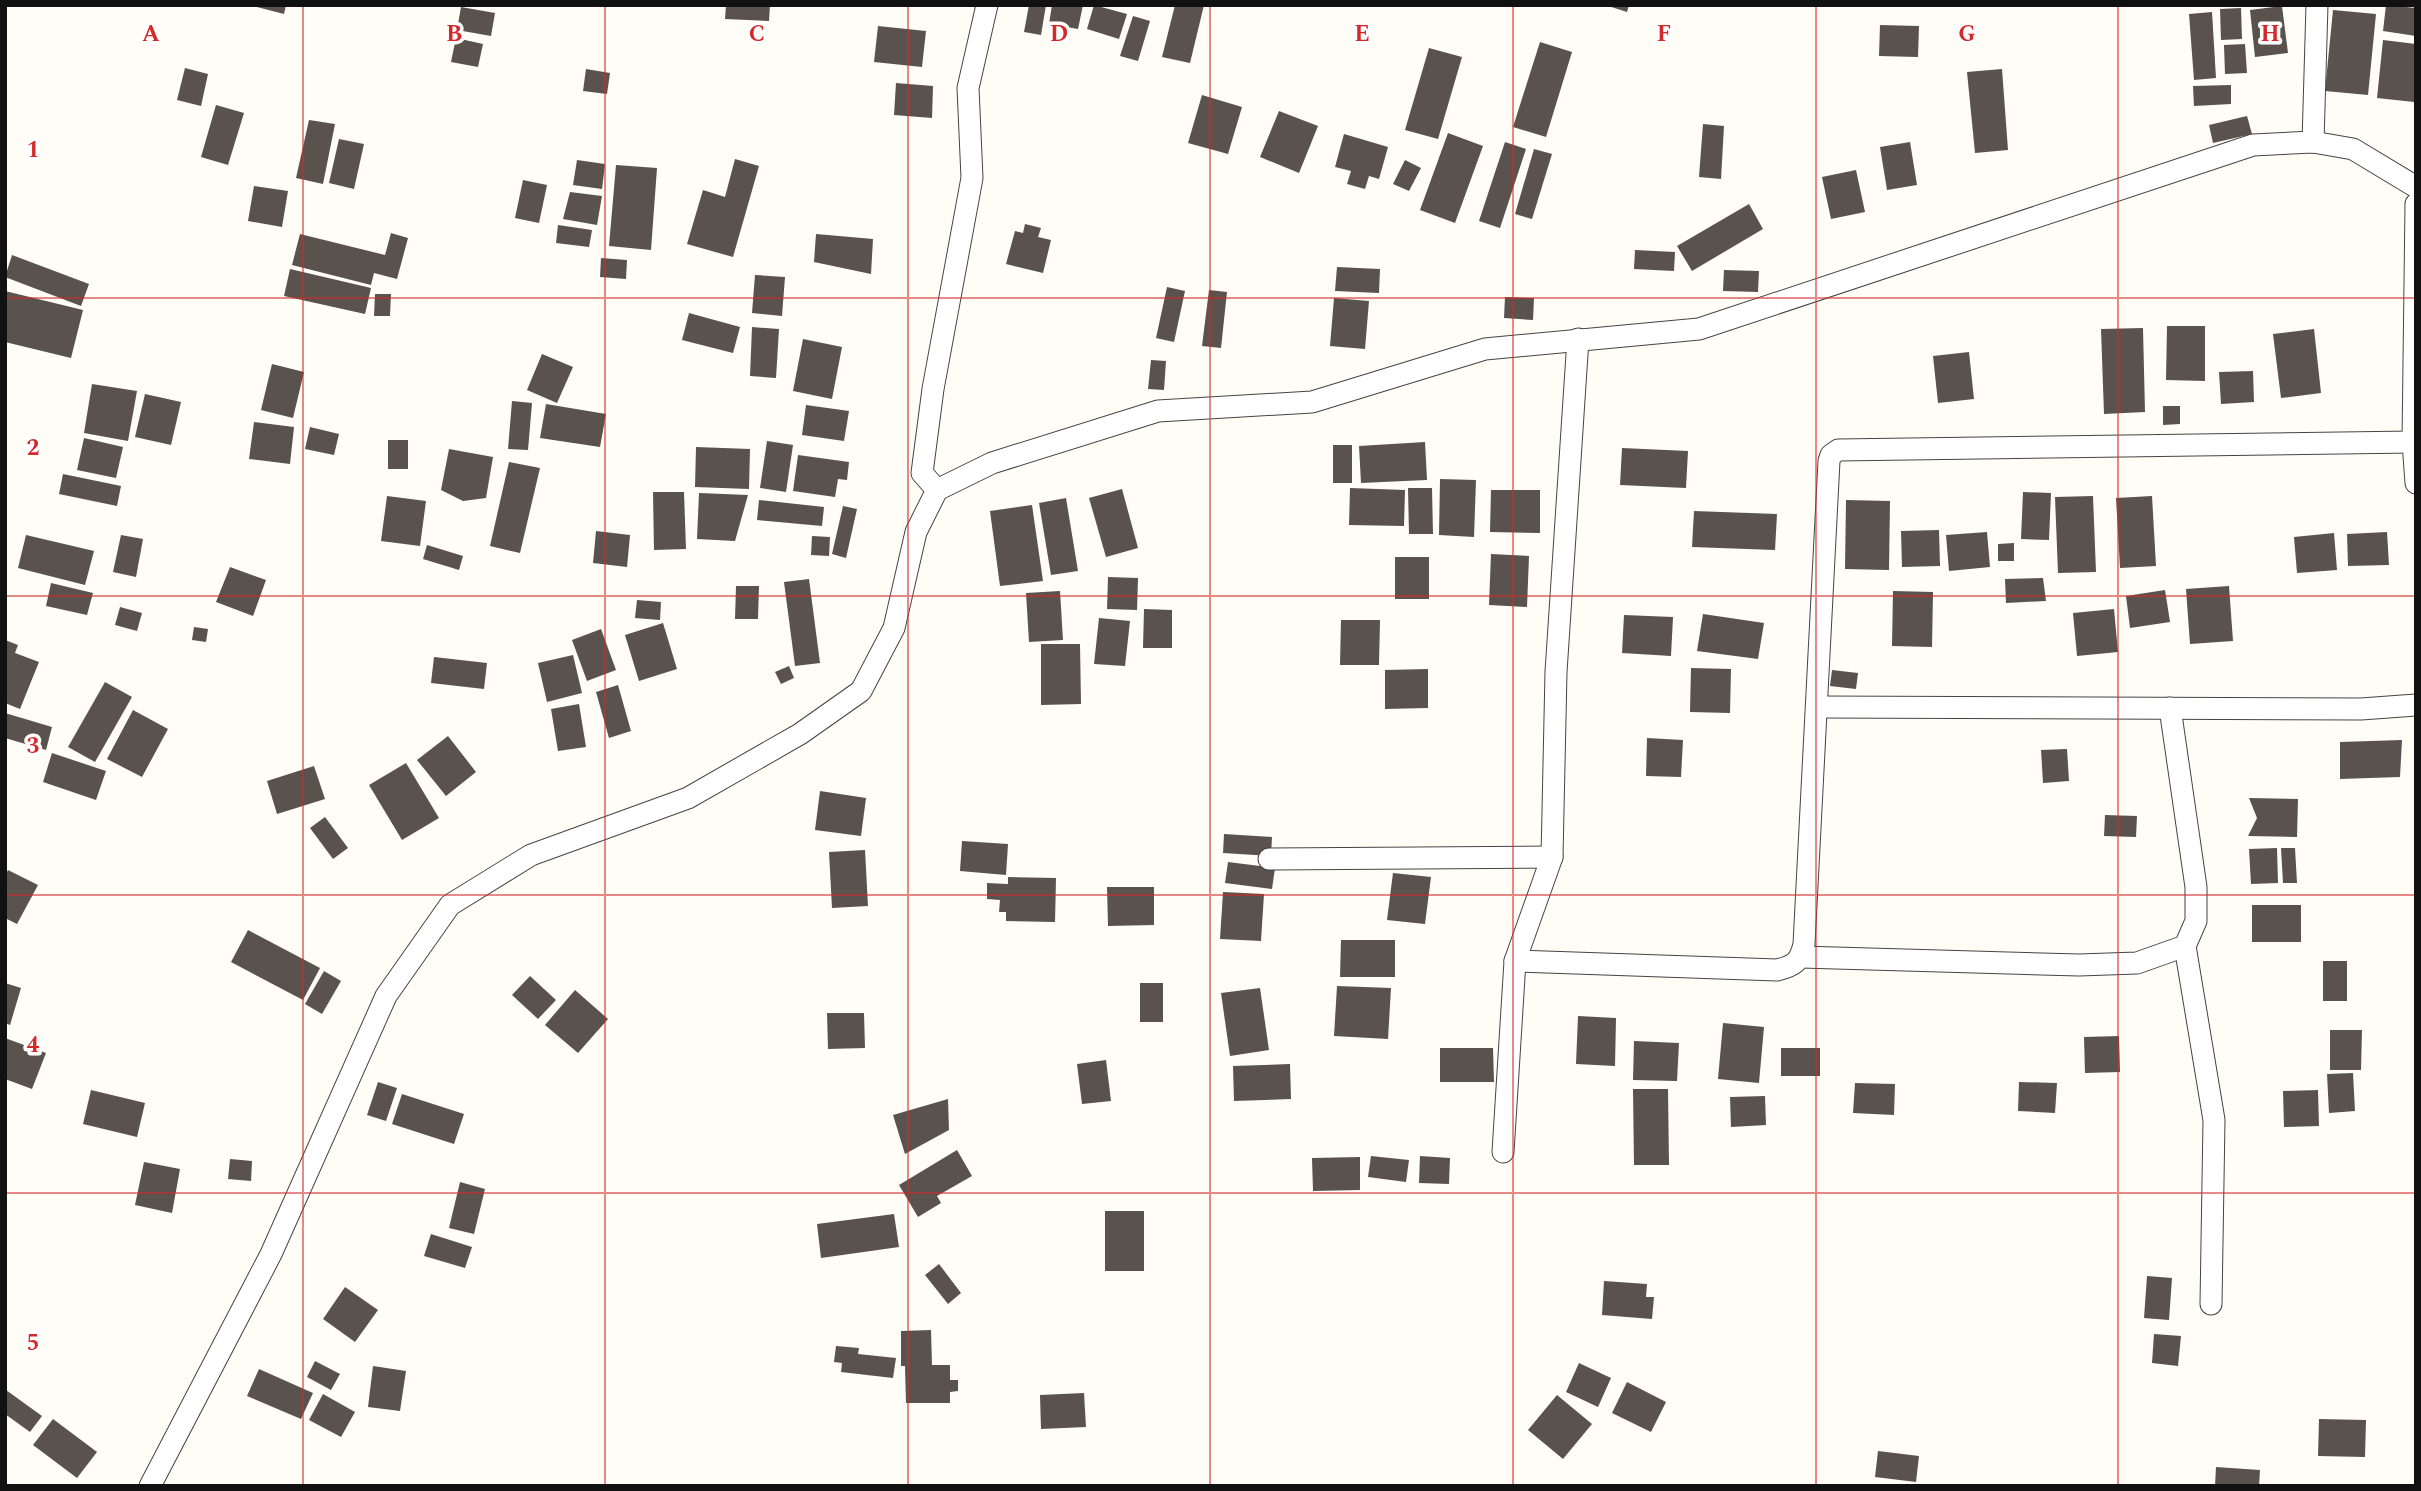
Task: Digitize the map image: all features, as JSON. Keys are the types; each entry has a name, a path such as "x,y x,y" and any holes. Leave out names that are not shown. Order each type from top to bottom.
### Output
{"street":[{"path":"937,490 922,473 933,389 972,178 968,88 987,5"},
{"path":"2313,142 2317,5"},
{"path":"150,1486 271,1254 386,996 450,905 531,855 688,798 800,734 861,691 894,628 916,532 937,490 992,463 1158,411 1312,402 1485,349 1699,329 2253,145 2313,142 2354,149 2416,187"},
{"path":"2416,204 2413,442 2416,483"},
{"path":"1503,1152 1515,961 1552,857 1556,672 1578,339"},
{"path":"1515,961 1777,970 1793,966 1801,957 1804,944 1829,461 1831,455 1838,450 2413,442"},
{"path":"1817,707 2361,709 2416,705"},
{"path":"2170,708 2196,887 2196,921 2185,946 2214,1120 2211,1304"},
{"path":"1269,859 1552,857"},
{"path":"1801,957 2079,965 2137,963 2185,946"}],"building":[{"path":"249,5 286,5 284,14"},
{"path":"726,5 770,5 769,21 725,19"},
{"path":"1029,5 1046,5 1041,35 1024,32"},
{"path":"1052,5 1083,5 1078,29 1049,24"},
{"path":"1094,5 1127,14 1119,39 1087,29"},
{"path":"1175,5 1204,5 1190,63 1162,57"},
{"path":"1605,5 1629,5 1627,12"},
{"path":"2386,5 2416,8 2416,36 2383,31"},
{"path":"2282,6 2288,53 2255,57 2250,10"},
{"path":"461,7 495,13 491,36 457,30"},
{"path":"2241,8 2242,39 2221,40 2220,9"},
{"path":"2333,10 2376,14 2368,95 2325,91"},
{"path":"2212,12 2216,78 2194,80 2189,14"},
{"path":"1133,16 1150,21 1138,61 1120,56"},
{"path":"1880,25 1919,26 1918,57 1879,56"},
{"path":"878,26 926,31 922,67 874,62"},
{"path":"456,38 483,44 478,67 451,62"},
{"path":"2383,40 2416,44 2414,102 2377,98"},
{"path":"1540,42 1572,52 1546,137 1513,127"},
{"path":"2245,44 2247,73 2225,74 2224,45"},
{"path":"1429,48 1462,57 1438,139 1405,130"},
{"path":"185,68 208,74 201,106 177,100"},
{"path":"586,69 610,73 607,94 583,91"},
{"path":"2002,69 2008,150 1975,153 1967,72"},
{"path":"896,83 933,86 932,118 894,115"},
{"path":"2231,85 2231,104 2194,106 2193,86"},
{"path":"1202,95 1242,107 1228,154 1188,143"},
{"path":"216,105 244,113 228,165 201,157"},
{"path":"1279,111 1318,126 1299,173 1260,157"},
{"path":"2247,116 2252,134 2213,143 2209,125"},
{"path":"309,120 335,124 323,184 296,178"},
{"path":"1703,124 1724,126 1721,179 1699,177"},
{"path":"1448,133 1483,146 1455,223 1420,210"},
{"path":"1344,134 1388,147 1379,179 1369,176 1365,189 1347,184 1351,171 1335,167"},
{"path":"339,139 364,144 354,189 329,183"},
{"path":"1505,142 1526,149 1500,228 1479,221"},
{"path":"1910,142 1917,185 1887,190 1880,147"},
{"path":"1534,149 1552,154 1532,219 1515,214"},
{"path":"735,159 759,166 733,257 687,244 703,190 725,197"},
{"path":"577,160 605,164 602,189 573,185"},
{"path":"1405,160 1421,168 1409,191 1393,184"},
{"path":"616,165 657,168 651,250 609,246"},
{"path":"1856,170 1865,212 1831,219 1822,177"},
{"path":"523,180 547,185 539,223 515,218"},
{"path":"254,186 288,191 282,227 248,221"},
{"path":"570,192 602,196 597,225 563,219"},
{"path":"1749,204 1763,229 1692,271 1677,246"},
{"path":"1025,224 1041,228 1038,237 1051,240 1043,273 1006,264 1015,231 1023,233"},
{"path":"558,225 592,230 589,247 556,243"},
{"path":"391,233 408,238 397,279 374,273 371,285 292,265 300,234 385,255"},
{"path":"816,234 873,239 871,274 814,262"},
{"path":"1635,250 1675,252 1674,271 1634,269"},
{"path":"12,255 89,284 81,306 5,277"},
{"path":"601,258 627,260 626,279 600,277"},
{"path":"1337,267 1380,269 1379,293 1335,291"},
{"path":"290,269 371,288 365,314 284,296"},
{"path":"1724,270 1759,271 1758,292 1723,291"},
{"path":"755,275 785,277 782,316 752,313"},
{"path":"1167,287 1185,291 1174,342 1156,338"},
{"path":"1209,290 1227,292 1221,348 1202,346"},
{"path":"5,291 83,310 71,358 5,342"},
{"path":"375,294 391,294 390,316 374,316"},
{"path":"1505,297 1534,298 1533,320 1504,318"},
{"path":"1334,298 1369,301 1365,349 1330,346"},
{"path":"689,313 740,327 733,353 682,340"},
{"path":"2167,326 2205,326 2205,381 2166,380"},
{"path":"752,327 779,329 776,378 750,376"},
{"path":"2143,328 2145,412 2104,414 2101,329"},
{"path":"2314,329 2321,393 2281,398 2273,334"},
{"path":"803,339 842,347 832,399 793,391"},
{"path":"1969,352 1974,399 1938,403 1933,356"},
{"path":"542,354 573,367 557,403 527,390"},
{"path":"1151,360 1166,361 1164,390 1148,389"},
{"path":"272,364 304,372 293,418 261,410"},
{"path":"2253,371 2254,402 2221,404 2219,372"},
{"path":"92,384 137,391 128,441 84,433"},
{"path":"145,394 181,402 171,445 135,437"},
{"path":"512,401 532,403 528,450 508,449"},
{"path":"546,404 606,414 600,447 540,438"},
{"path":"806,405 849,411 844,441 802,435"},
{"path":"2163,406 2180,406 2180,424 2163,425"},
{"path":"254,422 294,427 290,464 249,459"},
{"path":"310,427 339,434 334,455 305,449"},
{"path":"84,438 123,447 116,478 77,470"},
{"path":"388,440 408,440 408,469 388,469"},
{"path":"767,441 793,445 786,492 760,488"},
{"path":"1425,442 1427,480 1361,483 1359,446"},
{"path":"1333,445 1352,445 1352,483 1333,483"},
{"path":"696,447 750,449 749,489 695,487"},
{"path":"1622,448 1688,451 1686,488 1620,485"},
{"path":"449,449 493,457 486,498 463,501 441,490"},
{"path":"798,455 849,462 847,480 838,479 835,497 793,491"},
{"path":"509,462 540,468 520,553 490,546"},
{"path":"63,474 121,486 117,506 59,494"},
{"path":"1440,479 1476,480 1474,537 1439,535"},
{"path":"1350,488 1405,490 1404,526 1349,525"},
{"path":"1408,488 1432,488 1433,534 1409,534"},
{"path":"1122,489 1138,548 1106,557 1089,498"},
{"path":"1491,490 1540,490 1540,533 1490,532"},
{"path":"653,492 684,492 686,549 654,550"},
{"path":"2023,492 2051,493 2049,540 2021,539"},
{"path":"699,493 748,495 735,541 697,539"},
{"path":"387,496 426,501 420,546 381,541"},
{"path":"2093,496 2096,572 2058,573 2055,497"},
{"path":"2152,496 2156,566 2120,568 2116,498"},
{"path":"1066,498 1078,571 1051,575 1039,503"},
{"path":"759,500 824,507 822,526 757,520"},
{"path":"1846,500 1890,501 1889,570 1845,569"},
{"path":"1032,505 1043,581 1000,586 990,511"},
{"path":"843,506 857,509 846,558 832,554"},
{"path":"1694,511 1777,514 1775,550 1692,547"},
{"path":"1939,530 1940,566 1902,567 1901,531"},
{"path":"596,531 630,535 627,567 593,563"},
{"path":"1987,532 1990,567 1949,571 1946,535"},
{"path":"2387,532 2389,565 2348,566 2347,534"},
{"path":"2334,533 2337,570 2297,573 2294,537"},
{"path":"26,535 94,551 85,585 18,568"},
{"path":"121,535 143,539 136,577 113,572"},
{"path":"812,536 830,537 829,556 811,555"},
{"path":"2014,543 2014,561 1998,561 1998,544"},
{"path":"427,545 463,556 459,570 423,559"},
{"path":"1491,554 1529,556 1527,607 1489,605"},
{"path":"1395,557 1429,557 1429,599 1395,599"},
{"path":"230,567 266,580 253,616 216,602"},
{"path":"1108,577 1138,578 1137,610 1107,609"},
{"path":"2043,578 2046,601 2006,603 2005,579"},
{"path":"809,579 820,663 795,666 784,582"},
{"path":"51,583 93,593 87,615 46,606"},
{"path":"736,586 759,586 758,619 735,619"},
{"path":"2229,586 2233,641 2190,644 2186,589"},
{"path":"2165,590 2170,622 2130,628 2126,596"},
{"path":"1060,591 1063,640 1029,642 1026,593"},
{"path":"1893,591 1933,592 1932,647 1892,646"},
{"path":"637,600 661,602 660,620 635,618"},
{"path":"120,607 142,613 137,631 115,625"},
{"path":"1144,609 1172,610 1172,648 1143,648"},
{"path":"2114,609 2118,652 2077,656 2073,613"},
{"path":"1703,614 1764,623 1758,659 1697,651"},
{"path":"1624,615 1673,617 1671,656 1622,653"},
{"path":"1099,618 1130,621 1125,666 1094,664"},
{"path":"1341,620 1380,620 1379,665 1340,665"},
{"path":"663,623 677,669 639,681 625,635"},
{"path":"194,627 208,629 206,642 192,640"},
{"path":"601,629 616,670 587,681 572,640"},
{"path":"5,640 18,645 15,653 39,662 20,709 5,703"},
{"path":"1041,644 1080,644 1081,704 1041,705"},
{"path":"573,655 582,693 547,702 538,663"},
{"path":"434,657 487,663 484,689 431,683"},
{"path":"789,666 794,678 781,684 775,672"},
{"path":"1691,668 1731,669 1730,713 1690,712"},
{"path":"1428,669 1428,708 1385,709 1385,670"},
{"path":"1832,670 1858,673 1856,689 1830,686"},
{"path":"105,682 132,697 95,762 68,747"},
{"path":"618,685 631,731 609,738 596,692"},
{"path":"579,704 586,747 558,751 551,709"},
{"path":"133,710 168,729 142,777 107,759"},
{"path":"5,713 52,727 46,750 5,738"},
{"path":"448,736 476,772 446,796 417,760"},
{"path":"1647,738 1683,740 1681,777 1646,776"},
{"path":"2402,740 2400,777 2340,779 2340,742"},
{"path":"2067,749 2069,781 2043,783 2041,750"},
{"path":"52,753 106,771 96,800 43,782"},
{"path":"406,763 439,818 402,840 369,785"},
{"path":"314,766 325,799 277,814 267,781"},
{"path":"820,791 866,798 861,836 815,830"},
{"path":"2249,798 2298,799 2297,837 2248,836 2257,818"},
{"path":"2105,815 2137,816 2136,837 2104,836"},
{"path":"325,817 348,848 333,859 310,828"},
{"path":"1224,834 1272,837 1271,856 1223,853"},
{"path":"962,841 1008,844 1006,875 960,871"},
{"path":"2277,848 2278,883 2251,884 2249,849"},
{"path":"2281,848 2295,848 2297,883 2283,883"},
{"path":"865,850 868,906 832,908 829,852"},
{"path":"1228,862 1275,868 1272,889 1225,883"},
{"path":"8,870 38,885 17,924 5,918 5,876"},
{"path":"1393,873 1431,877 1425,924 1387,920"},
{"path":"1008,877 1056,878 1055,922 1006,921 1006,912 999,912 1000,900 987,899 987,883 1008,884"},
{"path":"1107,887 1154,887 1154,925 1108,926"},
{"path":"1223,892 1264,894 1261,941 1220,939"},
{"path":"2252,905 2301,905 2301,942 2252,942"},
{"path":"248,930 320,968 303,1000 231,962"},
{"path":"1341,940 1395,940 1395,977 1340,977"},
{"path":"2323,961 2347,961 2347,1001 2323,1001"},
{"path":"324,971 341,981 322,1014 305,1004"},
{"path":"530,976 556,1000 538,1019 512,995"},
{"path":"5,983 21,988 10,1025 5,1023"},
{"path":"1140,983 1163,983 1163,1022 1140,1022"},
{"path":"1337,986 1391,988 1388,1039 1334,1036"},
{"path":"1260,988 1269,1050 1230,1056 1221,993"},
{"path":"575,990 608,1019 578,1053 545,1025"},
{"path":"827,1013 864,1013 865,1048 828,1049"},
{"path":"1578,1016 1616,1018 1615,1066 1576,1064"},
{"path":"1723,1023 1764,1027 1759,1083 1718,1079"},
{"path":"2330,1030 2362,1030 2361,1070 2330,1070"},
{"path":"2119,1036 2120,1072 2085,1073 2084,1037"},
{"path":"5,1038 46,1053 32,1089 5,1079"},
{"path":"1634,1041 1679,1043 1677,1081 1633,1080"},
{"path":"1440,1048 1493,1048 1494,1082 1440,1082"},
{"path":"1781,1048 1820,1048 1820,1076 1781,1076"},
{"path":"1106,1060 1111,1101 1082,1104 1077,1064"},
{"path":"1290,1064 1291,1099 1234,1101 1233,1066"},
{"path":"2353,1073 2355,1111 2329,1113 2327,1074"},
{"path":"378,1082 397,1088 386,1121 367,1115"},
{"path":"2019,1082 2057,1083 2055,1113 2018,1111"},
{"path":"1855,1083 1895,1084 1894,1115 1853,1113"},
{"path":"1633,1089 1668,1089 1669,1165 1634,1165"},
{"path":"91,1090 145,1103 137,1137 83,1124"},
{"path":"2318,1090 2319,1126 2284,1127 2283,1091"},
{"path":"402,1094 464,1114 454,1144 392,1124"},
{"path":"1765,1096 1766,1125 1731,1127 1730,1097"},
{"path":"948,1099 949,1130 905,1154 893,1115"},
{"path":"957,1150 972,1176 937,1196 941,1203 918,1217 899,1185"},
{"path":"1371,1156 1409,1160 1406,1182 1368,1177"},
{"path":"1420,1156 1450,1158 1449,1184 1419,1183"},
{"path":"1360,1157 1360,1190 1313,1191 1312,1158"},
{"path":"230,1159 252,1161 251,1181 228,1179"},
{"path":"144,1162 180,1169 172,1213 135,1205"},
{"path":"460,1182 485,1189 474,1234 449,1228"},
{"path":"1105,1211 1144,1211 1144,1271 1105,1271"},
{"path":"894,1214 899,1247 821,1258 817,1224"},
{"path":"431,1234 472,1247 465,1268 424,1256"},
{"path":"939,1264 961,1293 948,1304 925,1275"},
{"path":"2147,1276 2172,1278 2169,1320 2144,1318"},
{"path":"1604,1281 1647,1284 1646,1297 1654,1297 1652,1319 1602,1315"},
{"path":"345,1287 378,1310 355,1342 323,1319"},
{"path":"931,1330 932,1365 950,1365 950,1380 958,1380 958,1391 950,1392 950,1403 906,1403 905,1366 901,1366 901,1331"},
{"path":"2154,1334 2181,1336 2178,1366 2152,1363"},
{"path":"836,1346 859,1348 858,1354 896,1358 893,1378 841,1372 842,1363 834,1362"},
{"path":"315,1361 340,1374 331,1390 307,1377"},
{"path":"1579,1363 1611,1378 1598,1407 1566,1392"},
{"path":"373,1366 406,1371 400,1411 368,1407"},
{"path":"259,1369 313,1393 301,1419 247,1396"},
{"path":"1627,1382 1666,1402 1651,1432 1612,1413"},
{"path":"6,1390 42,1416 30,1432 5,1414"},
{"path":"1084,1393 1086,1427 1041,1429 1040,1395"},
{"path":"323,1394 355,1412 341,1437 309,1420"},
{"path":"1557,1395 1592,1424 1563,1459 1528,1430"},
{"path":"53,1419 97,1452 77,1478 33,1445"},
{"path":"2319,1419 2366,1420 2365,1457 2318,1456"},
{"path":"1878,1451 1919,1456 1916,1482 1875,1477"},
{"path":"2216,1467 2260,1470 2259,1486 2215,1486"}]}
